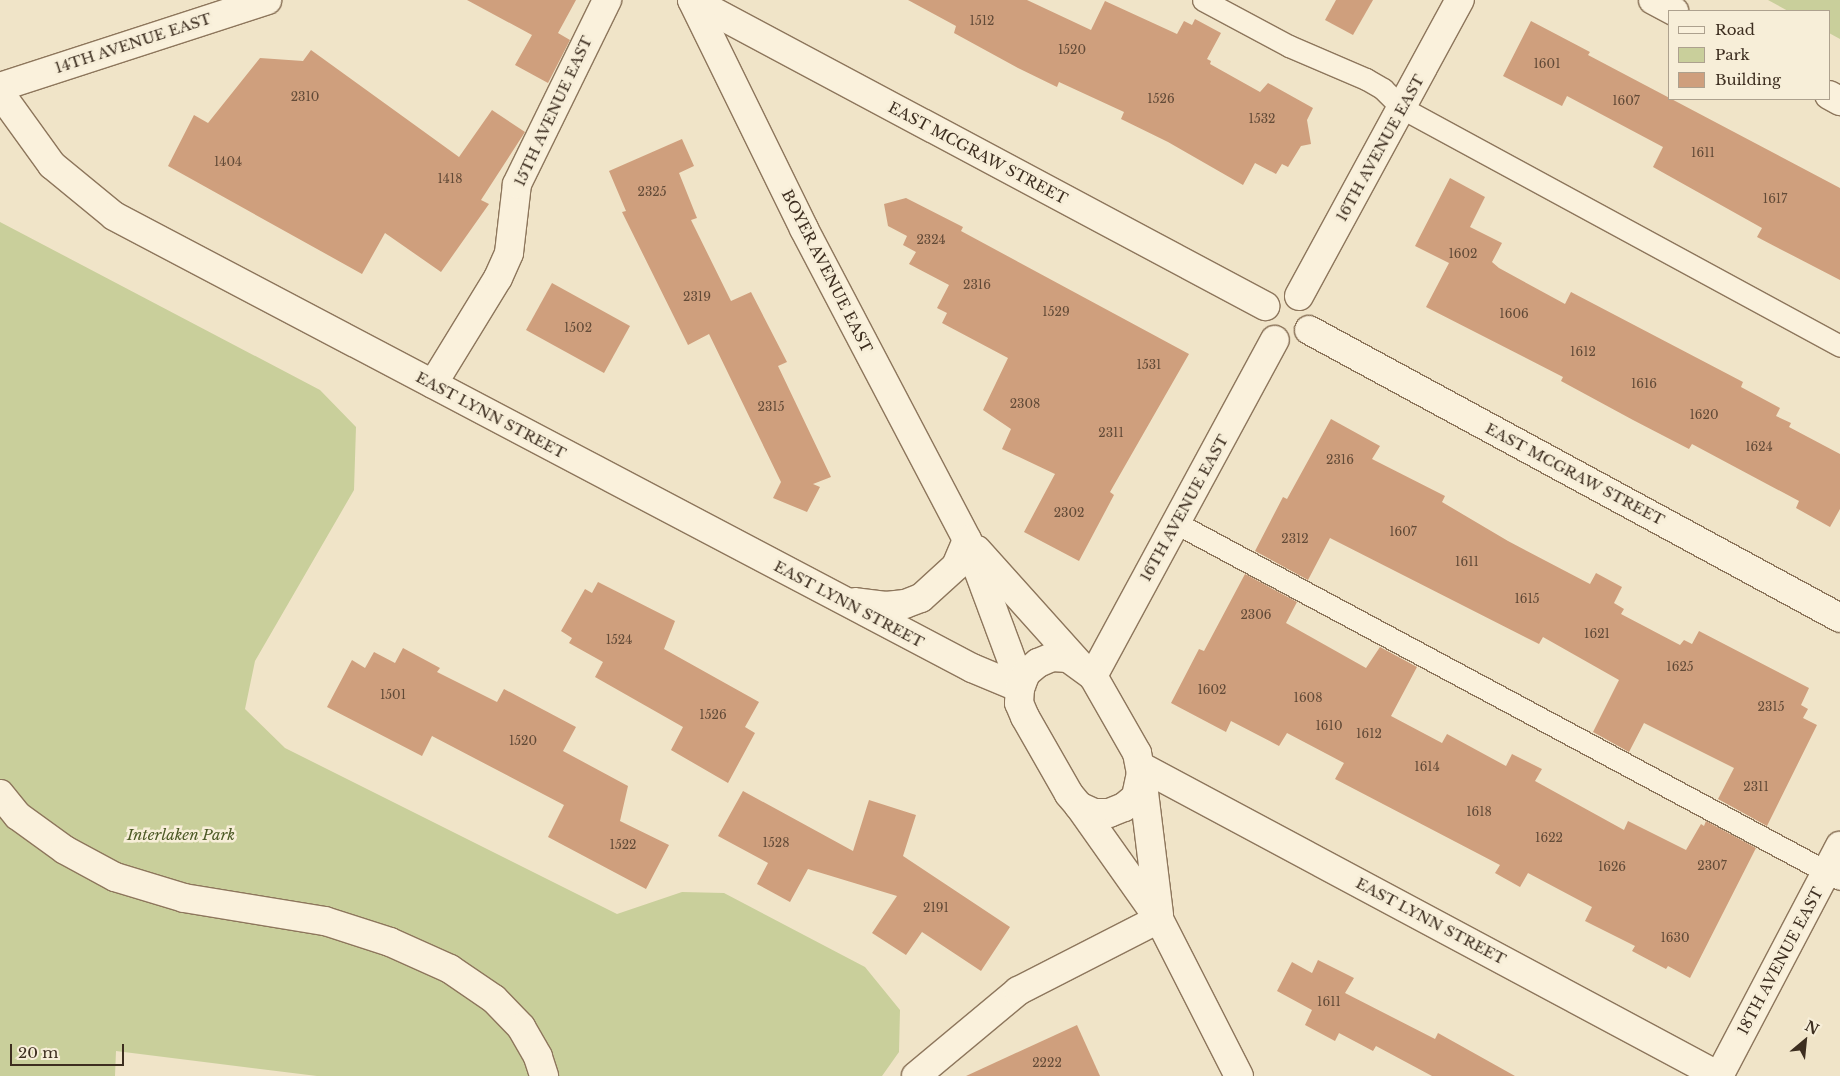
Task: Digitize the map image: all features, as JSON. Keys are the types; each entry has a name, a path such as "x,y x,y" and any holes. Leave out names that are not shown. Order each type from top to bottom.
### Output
{"street":[{"name":"14TH AVENUE EAST","path":"0,87 266,0"},
{"name":"15TH AVENUE EAST","path":"433,384 498,278 509,253 517,184 607,0"},
{"name":"EAST MCGRAW STREET","path":"692,0 1265,306"},
{"name":"BOYER AVENUE EAST","path":"692,0 804,229 967,540 1020,686 1019,703 1069,794 1080,806"},
{"name":"16TH AVENUE EAST","path":"1299,296 1460,0"},
{"path":"1653,0 1672,10"},
{"name":"EAST LYNN STREET","path":"0,93 52,165 114,216 972,668 1020,686"},
{"path":"1281,293 1299,296 1312,312 1309,330 1293,342 1275,340 1263,327 1265,306 1281,293"},
{"name":"EAST MCGRAW STREET","path":"1309,330 1840,618"},
{"name":"16TH AVENUE EAST","path":"1090,673 1176,523 1275,340"},
{"name":"BOYER AVENUE EAST","path":"967,540 1090,673 1142,770"},
{"path":"839,599 886,606 905,604 921,598 956,566 967,540"},
{"path":"1020,686 1026,673 1038,663 1052,657 1068,658 1090,673"},
{"name":"EAST LYNN STREET","path":"1142,770 1719,1076"},
{"path":"1080,806 1094,812 1109,813 1124,808 1136,797 1142,770"},
{"path":"1142,770 1159,919"},
{"path":"0,794 18,816 65,850 115,877 184,898 325,921 390,942 450,969 494,998 521,1027 538,1057 544,1076"},
{"path":"1080,806 1159,919 1239,1076"},
{"name":"18TH AVENUE EAST","path":"1719,1076 1834,875 1840,846"},
{"path":"916,1076 1018,991 1159,919"}],"lane":[{"path":"1203,0 1288,46 1366,79 1383,89 1402,108 1840,346"},
{"path":"1176,523 1834,875"}],"green space":[{"path":"1768,0 1840,0 1840,39 1830,34 1830,10 1786,10"},
{"name":"Interlaken Park","path":"0,222 320,390 356,427 354,490 255,661 245,709 285,748 617,914 682,892 724,893 865,967 900,1010 899,1052 882,1076 317,1076 116,1051 115,1076 0,1076"}],"building":[{"path":"467,0 576,0 558,33 570,40 548,83 515,65 532,35"},
{"path":"908,0 1027,0 1091,30 1105,1 1177,34 1184,21 1192,25 1195,19 1221,33 1207,59 1211,61 1210,64 1260,92 1268,83 1313,108 1307,120 1311,144 1301,146 1288,167 1282,164 1276,174 1255,163 1243,185 1168,142 1121,119 1124,112 1059,82 1057,87 954,33 956,26"},
{"path":"1336,0 1373,0 1353,35 1325,20"},
{"path":"1531,21 1590,52 1588,55 1668,97 1668,100 1673,100 1840,188 1840,280 1757,237 1762,228 1653,167 1663,147 1567,96 1562,106 1503,76"},
{"path":"311,50 459,157 492,110 525,132 481,200 489,204 441,272 385,233 362,274 168,166 194,115 208,123 260,58 303,61"},
{"path":"682,139 694,166 679,173 697,218 691,220 731,301 751,292 787,362 778,366 831,477 813,484 820,487 807,512 773,498 781,482 709,334 688,345 622,212 626,211 609,171"},
{"path":"1450,178 1485,197 1470,227 1502,243 1492,262 1499,268 1565,304 1571,292 1743,382 1741,387 1780,408 1776,416 1791,423 1789,427 1840,454 1840,509 1830,527 1796,508 1799,501 1692,444 1689,449 1633,420 1561,381 1563,377 1426,307 1449,263 1415,246"},
{"path":"906,198 963,227 961,231 1189,354 1110,492 1114,495 1079,561 1024,532 1055,474 1002,449 1011,429 983,410 1008,358 942,323 947,313 937,308 949,285 909,264 916,252 903,245 907,236 888,226 884,204"},
{"path":"552,283 630,326 604,373 526,330"},
{"path":"1331,419 1380,446 1372,459 1445,496 1442,502 1508,541 1590,584 1596,573 1622,587 1614,603 1624,609 1621,614 1680,645 1684,640 1692,644 1699,631 1809,688 1801,705 1808,709 1803,718 1817,725 1767,826 1718,799 1734,768 1644,723 1629,752 1593,732 1619,680 1543,637 1539,644 1330,538 1308,580 1255,551 1283,497 1287,499"},
{"path":"1245,574 1297,602 1286,623 1366,668 1380,647 1417,667 1391,716 1442,743 1447,734 1506,766 1512,754 1542,769 1535,781 1624,830 1628,821 1686,850 1701,824 1704,826 1706,821 1756,848 1690,978 1668,966 1666,969 1632,951 1635,946 1585,921 1592,907 1528,873 1520,887 1495,873 1500,865 1335,779 1344,763 1287,733 1279,746 1231,721 1226,732 1171,703 1199,649 1204,651"},
{"path":"598,582 675,621 664,649 759,702 745,727 755,733 728,783 671,750 683,727 595,677 603,662 569,643 572,638 561,631 585,589 592,593"},
{"path":"403,648 440,668 437,672 497,702 504,689 576,727 563,751 628,786 620,821 669,845 646,889 548,837 564,805 432,736 422,756 327,707 352,660 365,668 374,652 395,663"},
{"path":"743,791 853,851 869,800 916,815 903,856 1010,927 981,971 922,932 906,955 872,933 897,896 808,869 790,902 757,884 768,863 718,836"},
{"path":"1318,960 1354,978 1345,993 1435,1039 1438,1033 1515,1076 1432,1076 1376,1046 1373,1051 1339,1033 1335,1041 1305,1025 1312,1010 1277,991 1292,962 1312,973"},
{"path":"1077,1025 1100,1076 966,1076"}]}
